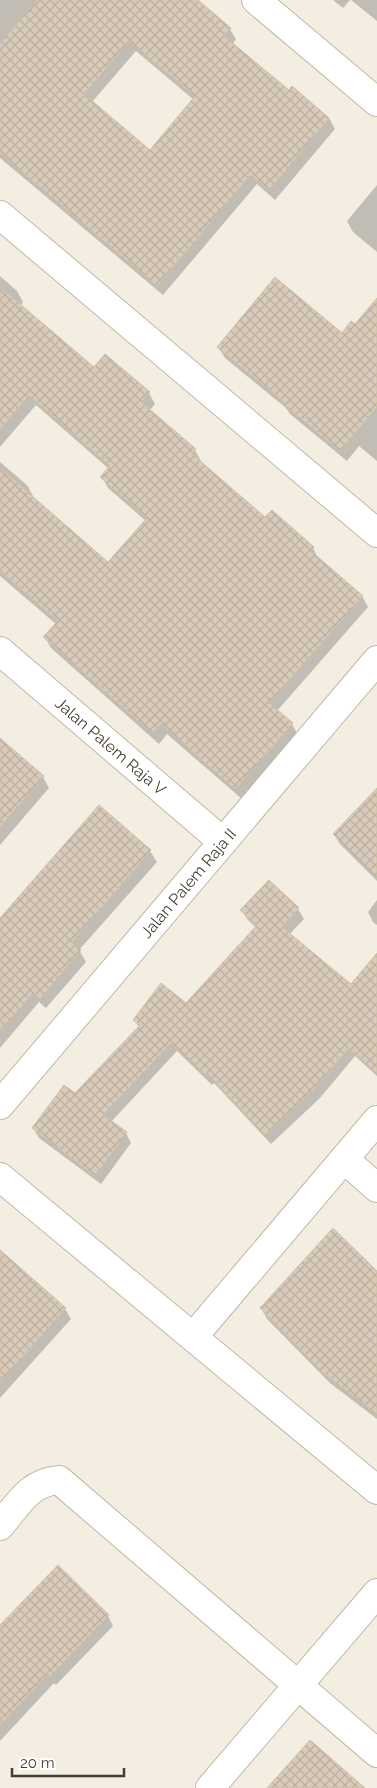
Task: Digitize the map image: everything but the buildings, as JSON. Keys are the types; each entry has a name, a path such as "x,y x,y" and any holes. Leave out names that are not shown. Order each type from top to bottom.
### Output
{"street":[{"path":"256,0 377,102"},
{"path":"0,215 377,533"},
{"name":"Jalan Palem Raja V","path":"0,651 223,842"},
{"name":"Jalan Palem Raja II","path":"0,1105 377,660"},
{"path":"193,1337 377,1120"},
{"path":"344,1159 377,1188"},
{"path":"0,1177 377,1490"},
{"path":"0,1526 37,1484 59,1480 377,1753"},
{"path":"210,1788 377,1593"}]}
